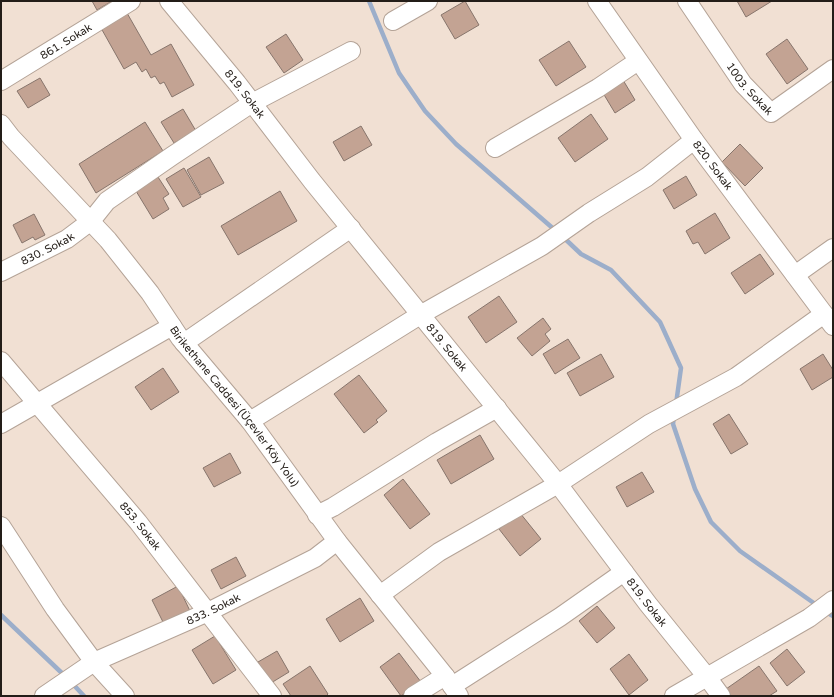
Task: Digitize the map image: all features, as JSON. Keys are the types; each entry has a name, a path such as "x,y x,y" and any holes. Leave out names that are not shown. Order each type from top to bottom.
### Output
{"street":[{"name":"861. Sokak","path":"1,80 131,1"},
{"name":"819. Sokak","path":"168,1 252,103 350,228 558,484 720,696"},
{"path":"393,21 428,1"},
{"name":"820. Sokak","path":"597,1 694,140 829,320"},
{"name":"1003. Sokak","path":"686,1 743,84 771,113 833,69"},
{"name":"830. Sokak","path":"1,272 67,239 91,221 107,201 252,103 351,51"},
{"path":"495,148 598,88 638,61"},
{"name":"Birikethane Caddesi (Üçevler Köy Yolu)","path":"2,126 108,240 140,281 184,343 250,421 317,515 452,686"},
{"path":"250,421 420,314 542,246 647,177 694,140"},
{"path":"184,343 350,228"},
{"path":"795,275 833,248"},
{"path":"380,595 439,552 558,484 649,424 736,377 829,320"},
{"path":"1,424 172,326"},
{"name":"853. Sokak","path":"1,361 138,522 272,696"},
{"path":"317,515 333,507 437,442 497,408"},
{"path":"1,526 90,665 125,696"},
{"name":"833. Sokak","path":"44,696 90,665 208,612 315,558 337,541"},
{"path":"413,696 452,686 560,617 624,572"},
{"path":"674,696 809,618 833,600"}],"building":[{"path":"92,1 112,1 97,10"},
{"path":"465,1 479,25 455,39 441,15"},
{"path":"737,1 772,1 746,17"},
{"path":"127,13 151,55 171,44 194,85 172,97 164,82 160,84 155,76 151,78 146,69 142,72 136,62 124,69 101,28"},
{"path":"286,34 303,60 284,73 266,47"},
{"path":"787,39 808,69 787,84 766,54"},
{"path":"569,41 586,67 556,86 539,60"},
{"path":"40,78 50,95 28,108 17,91"},
{"path":"623,80 635,100 615,113 603,93"},
{"path":"183,109 196,131 174,143 161,122"},
{"path":"591,114 608,139 575,162 558,138"},
{"path":"145,122 163,151 96,193 79,164"},
{"path":"361,126 372,145 344,161 333,142"},
{"path":"740,144 763,168 745,186 722,162"},
{"path":"209,157 224,183 201,195 187,170"},
{"path":"184,168 201,197 183,207 166,179"},
{"path":"686,176 697,195 674,209 663,190"},
{"path":"158,177 169,194 163,198 169,209 153,219 136,191"},
{"path":"280,191 297,221 238,255 221,226"},
{"path":"715,213 730,238 705,254 698,242 693,244 686,231"},
{"path":"34,214 45,235 35,240 33,237 22,243 13,225"},
{"path":"760,254 774,274 745,294 731,273"},
{"path":"499,296 517,322 486,343 468,317"},
{"path":"543,318 551,329 545,334 550,341 532,356 517,338"},
{"path":"568,339 580,358 555,374 543,354"},
{"path":"601,354 614,377 580,396 567,373"},
{"path":"823,354 833,370 833,377 812,390 800,369"},
{"path":"163,368 179,392 151,410 135,387"},
{"path":"359,375 387,411 376,420 378,422 364,433 334,394"},
{"path":"729,414 748,444 731,454 713,424"},
{"path":"480,435 494,459 451,484 437,460"},
{"path":"230,453 241,473 214,487 203,468"},
{"path":"642,472 654,492 627,507 616,487"},
{"path":"403,479 430,514 410,529 384,495"},
{"path":"520,513 541,539 520,556 499,529"},
{"path":"236,557 246,576 221,589 211,570"},
{"path":"178,586 191,613 165,626 152,600"},
{"path":"360,598 374,621 340,642 326,619"},
{"path":"597,606 615,628 597,643 579,621"},
{"path":"215,636 236,670 213,684 192,650"},
{"path":"787,649 805,672 787,686 770,663"},
{"path":"277,651 289,672 271,683 258,662"},
{"path":"399,653 421,682 401,696 380,667"},
{"path":"629,654 648,680 629,695 610,669"},
{"path":"310,666 328,694 326,696 291,696 283,684"},
{"path":"759,666 777,691 769,696 731,696 726,689"}],"waterway":[{"path":"369,1 399,73 425,111 456,144 556,231"},
{"path":"562,236 581,254 611,270 660,322 681,368 676,404"},
{"path":"674,416 673,424 695,489 711,522 740,551 818,606"},
{"path":"824,611 833,616"},
{"path":"1,615 66,677"},
{"path":"71,682 84,696"}]}
